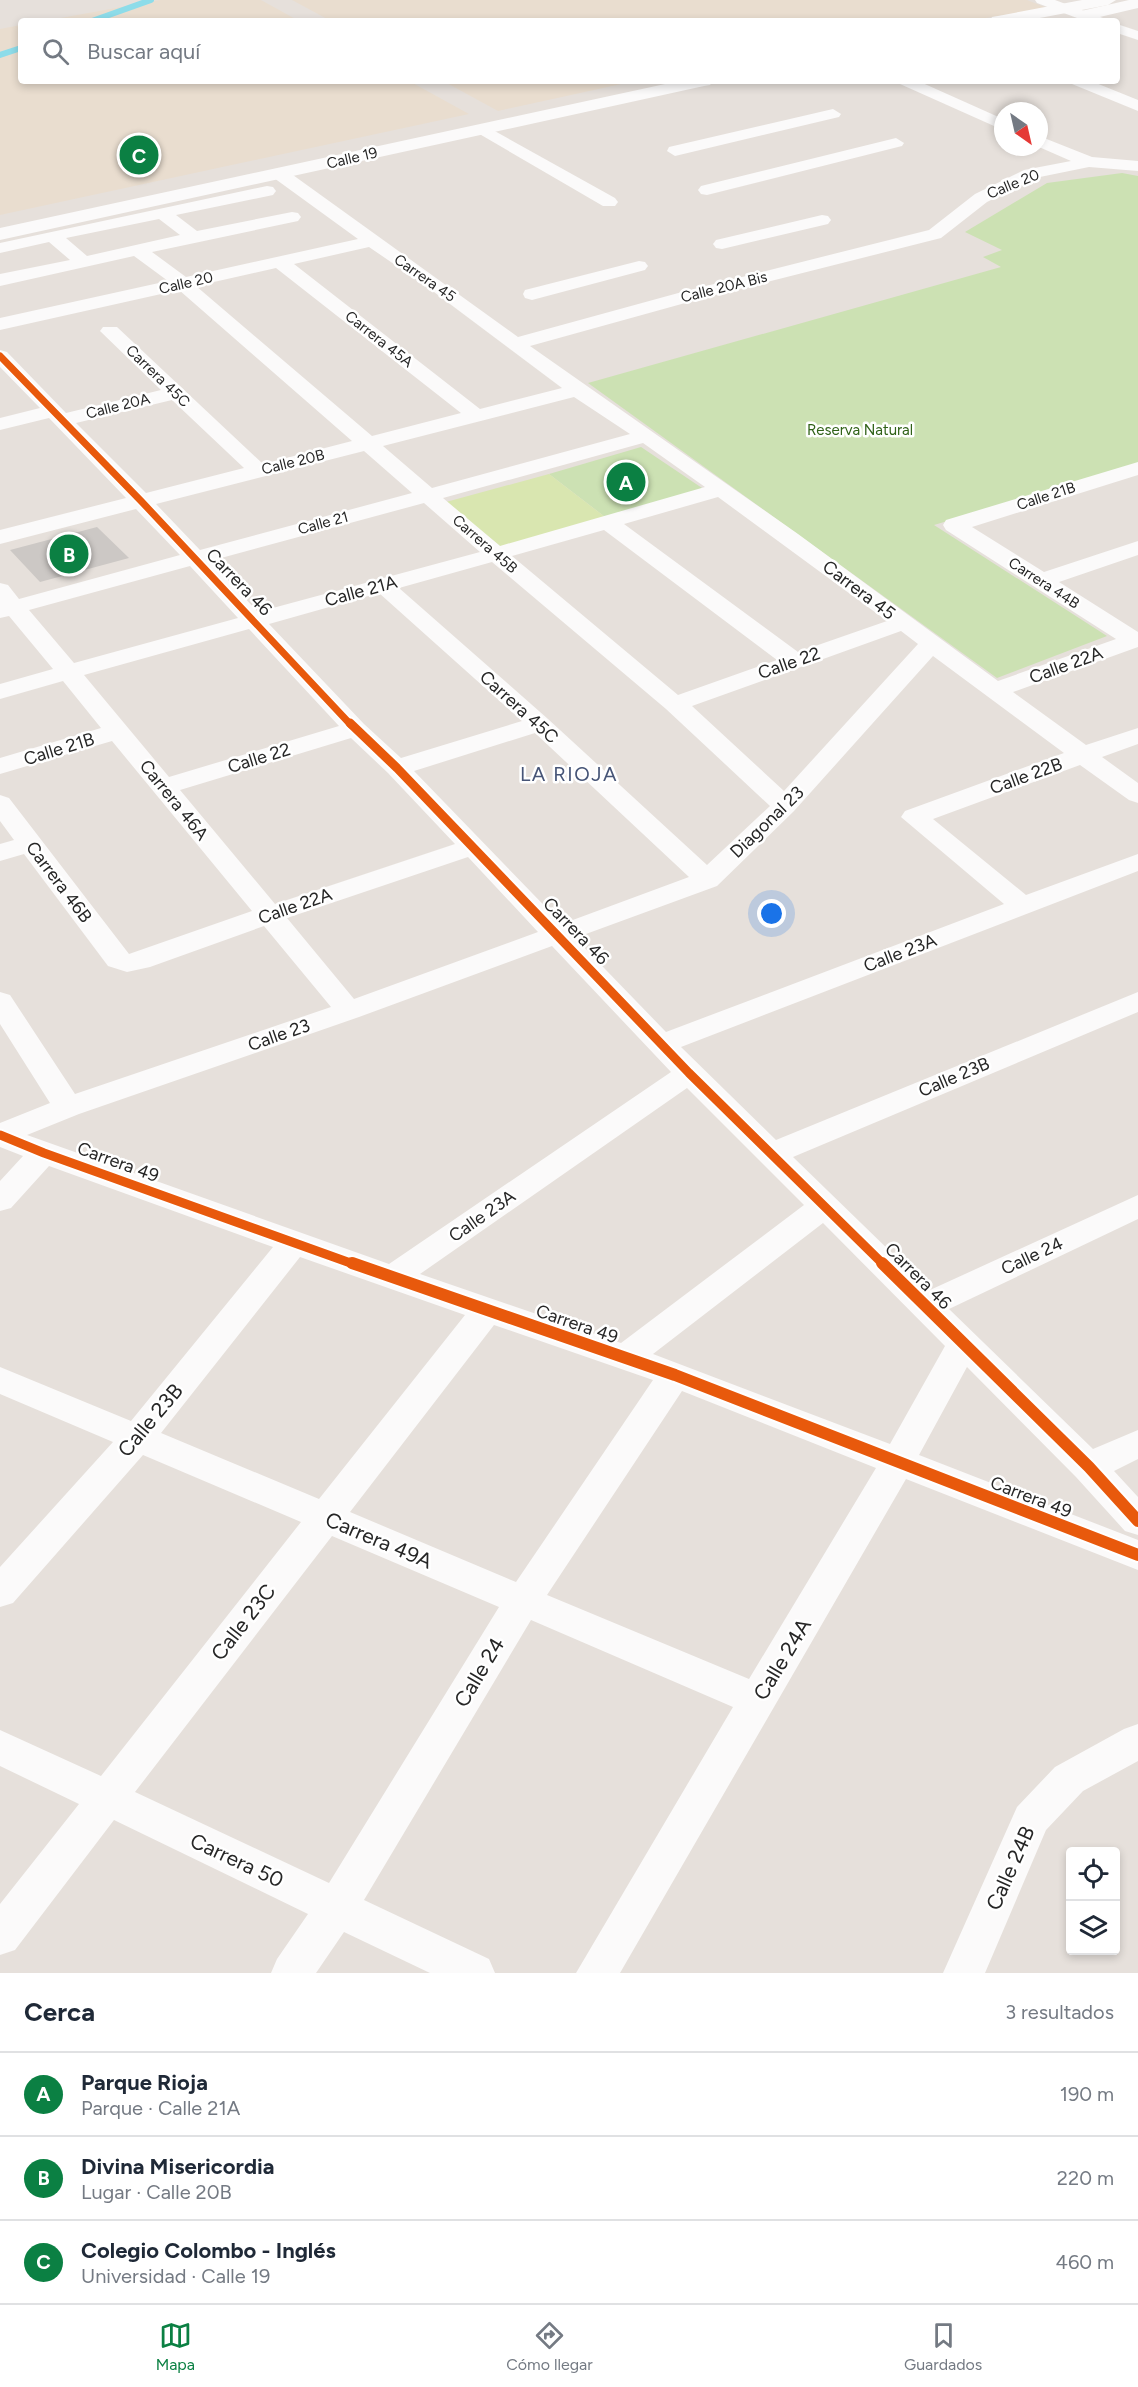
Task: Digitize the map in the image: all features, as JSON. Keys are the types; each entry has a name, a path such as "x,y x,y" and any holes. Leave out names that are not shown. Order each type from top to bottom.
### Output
{"main road":[{"path":"1017,18 1067,10 1108,0"},
{"path":"1091,18 1138,3"},
{"name":"Calle 19","path":"0,223 644,84"},
{"name":"Calle 19","path":"0,234 105,219 280,174 690,84"}],"street":[{"path":"1042,0 1091,18"},
{"path":"1120,29 1138,36"},
{"path":"912,84 994,121"},
{"path":"1084,84 1138,106"},
{"path":"675,152 833,114"},
{"path":"482,129 609,202"},
{"path":"707,190 896,143"},
{"path":"1048,145 1089,162"},
{"name":"Calle 20","path":"935,234 981,198 1030,174 1089,162 1112,162 1138,166"},
{"name":"Carrera 45","path":"280,174 432,282 572,387 722,489 1138,795"},
{"path":"0,248 52,236 105,219 163,214 267,191"},
{"path":"163,214 194,237"},
{"path":"0,280 292,217"},
{"path":"722,244 822,220"},
{"name":"Calle 20A Bis","path":"514,344 689,296 935,234"},
{"path":"52,236 84,262"},
{"name":"Calle 20","path":"0,324 372,241"},
{"name":"Carrera 45B","path":"138,250 183,284 497,555 675,704 785,806"},
{"name":"Carrera 45A","path":"280,262 477,417"},
{"path":"532,294 639,266"},
{"name":"Carrera 45C","path":"110,330 258,471"},
{"name":"Carrera 46","path":"0,356 142,502 355,729 397,768 689,1073 1089,1467 1138,1521"},
{"name":"Calle 20B","path":"0,537 477,417 572,387"},
{"name":"Calle 20A","path":"0,424 57,416 175,393"},
{"name":"Calle 21","path":"5,602 194,558 647,436"},
{"name":"Calle 21B","path":"954,525 1132,474"},
{"name":"Calle 21A","path":"0,692 252,620 497,555 722,489"},
{"path":"608,523 794,662"},
{"name":"Carrera 44B","path":"954,525 1136,640"},
{"path":"1040,581 1138,548"},
{"name":"Carrera 45C","path":"382,585 539,724 707,880"},
{"name":"Carrera 46A","path":"5,602 69,672 349,1011"},
{"name":"Calle 22","path":"675,704 903,624"},
{"name":"Calle 22A","path":"994,691 1136,640"},
{"name":"Diagonal 23","path":"558,936 707,880 785,806 931,644"},
{"path":"397,768 539,724"},
{"name":"Calle 22","path":"164,787 355,729"},
{"name":"Calle 21B","path":"0,766 118,731"},
{"name":"Calle 22B","path":"1023,906 914,817 1138,735"},
{"name":"Carrera 46B","path":"0,803 118,960"},
{"path":"0,853 30,843"},
{"name":"Calle 22A","path":"118,960 127,963 141,961 268,915 473,847"},
{"name":"Calle 23A","path":"662,1044 1138,862"},
{"name":"Calle 23","path":"0,1135 68,1107 349,1011 558,936"},
{"path":"0,1001 68,1107"},
{"name":"Calle 23B","path":"771,1154 1138,1001"},
{"name":"Calle 23A","path":"393,1277 689,1073"},
{"name":"Carrera 49","path":"0,1135 44,1154 675,1376 1138,1555"},
{"path":"0,1200 44,1154"},
{"path":"626,1358 824,1206"},
{"name":"Calle 24","path":"925,1306 1138,1206"},
{"name":"Calle 23B","path":"0,1592 136,1438 294,1243"},
{"name":"Calle 23C","path":"0,1936 487,1310"},
{"name":"Calle 24A","path":"597,1973 897,1463 963,1344"},
{"name":"Calle 24","path":"292,1973 337,1907 522,1601 675,1376"},
{"name":"Carrera 49A","path":"0,1380 758,1700"},
{"path":"1089,1467 1138,1443"},
{"name":"Calle 24B","path":"964,1973 1031,1819 1069,1779 1138,1741"},
{"name":"Carrera 50","path":"0,1747 474,1973"}],"shaded area":[{"path":"160,0 261,0 294,18 61,18"},
{"path":"292,0 1027,0 1047,8 985,18 325,18"},
{"path":"18,26 18,84 414,84 469,114 0,215 0,29"},
{"path":"448,84 621,84 498,111"}],"green space":[{"name":"Reserva Natural","path":"1122,173 1138,176 1138,464 934,525 1107,636 997,678 588,383 1001,267 983,257 1002,250 965,232 1047,183"},
{"path":"641,447 705,490 609,520 549,474"},
{"path":"549,474 609,520 505,550 446,502"}],"building":[{"path":"97,527 129,558 40,582 10,550"}],"waterway":[{"path":"100,18 151,0"},
{"path":"0,55 18,49"}],"cycle path":[{"path":"0,356 142,502 355,729 397,768 689,1073 1089,1467 1138,1521"},
{"path":"0,1135 294,1243 675,1375 1138,1555"}],"place":[{"name":"Colegio Colombo - Inglés","path":"139,155"},
{"name":"Parque Rioja","path":"626,482"},
{"name":"Divina Misericordia","path":"69,554"}],"district":[{"name":"LA RIOJA","path":"569,774"}]}
